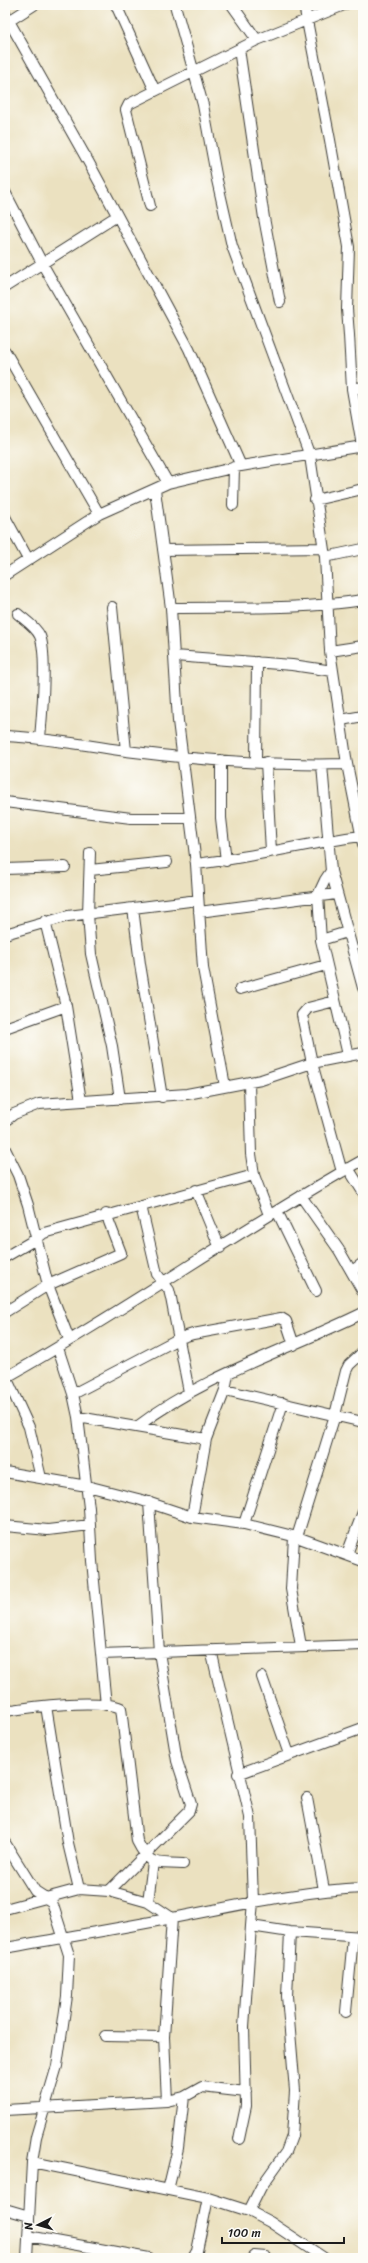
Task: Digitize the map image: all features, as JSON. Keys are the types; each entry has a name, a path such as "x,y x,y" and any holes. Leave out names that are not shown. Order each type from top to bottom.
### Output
{"street":[{"path":"34,5 7,18 89,163 189,349 237,467 233,504"},
{"path":"116,5 155,91"},
{"path":"175,5 194,71 232,246 310,456 315,500 324,552 330,651 347,764 361,822 362,840 328,840 226,861 196,864"},
{"path":"232,5 257,40"},
{"path":"5,575 100,514 168,483 237,467 363,446 352,388 347,309 349,247 304,5"},
{"path":"150,206 126,110 129,104 257,40 344,5"},
{"path":"239,49 264,218 280,302"},
{"path":"5,192 43,265 168,483"},
{"path":"5,287 43,265 117,216"},
{"path":"5,352 100,514"},
{"path":"352,388 363,387"},
{"path":"315,500 363,489"},
{"path":"155,490 171,608 182,756 196,864 203,968 225,1086"},
{"path":"5,517 28,559"},
{"path":"163,550 324,552 363,549"},
{"path":"171,608 280,608 327,606 363,600"},
{"path":"112,607 126,751"},
{"path":"18,614 39,635 42,646 43,709 40,738"},
{"path":"330,651 363,646"},
{"path":"175,656 257,662 333,671"},
{"path":"257,662 261,762 271,852"},
{"path":"341,720 363,716"},
{"path":"5,736 40,738 126,751 221,760 322,765 347,764"},
{"path":"221,760 221,818 226,861"},
{"path":"322,765 328,840 336,894 363,988"},
{"path":"5,802 131,818 189,818"},
{"path":"90,853 88,914 93,966 112,1046 120,1099"},
{"path":"90,870 167,862"},
{"path":"5,869 65,867"},
{"path":"332,871 325,880 318,895 321,940 348,1055"},
{"path":"199,912 318,895 336,894"},
{"path":"5,930 45,921 88,914 198,900"},
{"path":"133,908 140,964 162,1096"},
{"path":"45,921 66,1006 81,1101"},
{"path":"321,940 347,932"},
{"path":"240,988 326,965"},
{"path":"335,1001 308,1008 303,1012 312,1063 345,1170 363,1192"},
{"path":"5,1028 66,1006"},
{"path":"6,1117 39,1104 162,1096 249,1083 312,1063 363,1053"},
{"path":"249,1083 251,1154 254,1175 316,1292"},
{"path":"5,1149 20,1182 48,1285 69,1339"},
{"path":"41,1478 29,1427 6,1377 58,1348 69,1339 220,1248 273,1213 363,1160"},
{"path":"5,1257 44,1233 106,1214 254,1175"},
{"path":"196,1190 220,1248"},
{"path":"301,1196 352,1271 363,1292"},
{"path":"141,1206 157,1274 172,1298 189,1392"},
{"path":"5,1312 48,1285 121,1252 106,1214"},
{"path":"352,1271 363,1263"},
{"path":"138,1426 189,1392 252,1361 294,1345 363,1313"},
{"path":"73,1394 180,1338 193,1334 282,1318 286,1321 294,1345"},
{"path":"58,1348 73,1394 78,1417 87,1486 106,1705"},
{"path":"302,1646 291,1589 296,1537 335,1415 348,1366 362,1353"},
{"path":"192,1517 206,1439 225,1390 228,1374"},
{"path":"225,1390 363,1422"},
{"path":"244,1524 283,1403"},
{"path":"78,1417 138,1426 206,1439"},
{"path":"5,1472 87,1486 149,1502 192,1517 244,1524 296,1537 363,1561"},
{"path":"109,1892 149,1859 189,1811 191,1804 177,1761 159,1652 149,1502"},
{"path":"347,1554 363,1512"},
{"path":"5,1526 48,1530 90,1525"},
{"path":"101,1654 363,1645"},
{"path":"210,1650 238,1774 250,1817 253,1901 244,2027 246,2092 245,2115 238,2139"},
{"path":"262,1677 289,1754"},
{"path":"5,1711 46,1706 106,1705 121,1708 137,1841 149,1859 148,1902"},
{"path":"46,1706 68,1843 79,1889"},
{"path":"238,1774 363,1728"},
{"path":"307,1798 324,1890"},
{"path":"5,1842 35,1891 48,1898 55,1909 60,1930 64,1937 69,1955 67,1996 57,2066 44,2108 32,2162 27,2258"},
{"path":"149,1859 183,1864"},
{"path":"5,1948 172,1918 253,1901 324,1890 363,1888"},
{"path":"5,1909 79,1889 109,1892 148,1902 172,1918"},
{"path":"167,2101 164,2037 172,1918"},
{"path":"251,1926 290,1932 358,1937 346,2012"},
{"path":"249,2211 261,2186 286,2152 293,2131 295,2091 287,1996 290,1932"},
{"path":"105,2036 164,2037"},
{"path":"5,2110 167,2101 184,2097 193,2090 202,2087 246,2092"},
{"path":"168,2190 178,2148 184,2097"},
{"path":"32,2162 208,2198 249,2211 270,2222 324,2258"},
{"path":"193,2258 197,2252 208,2198"},
{"path":"5,2209 29,2216"},
{"path":"28,2236 149,2258"},
{"path":"252,2258 254,2256 266,2257"}]}
